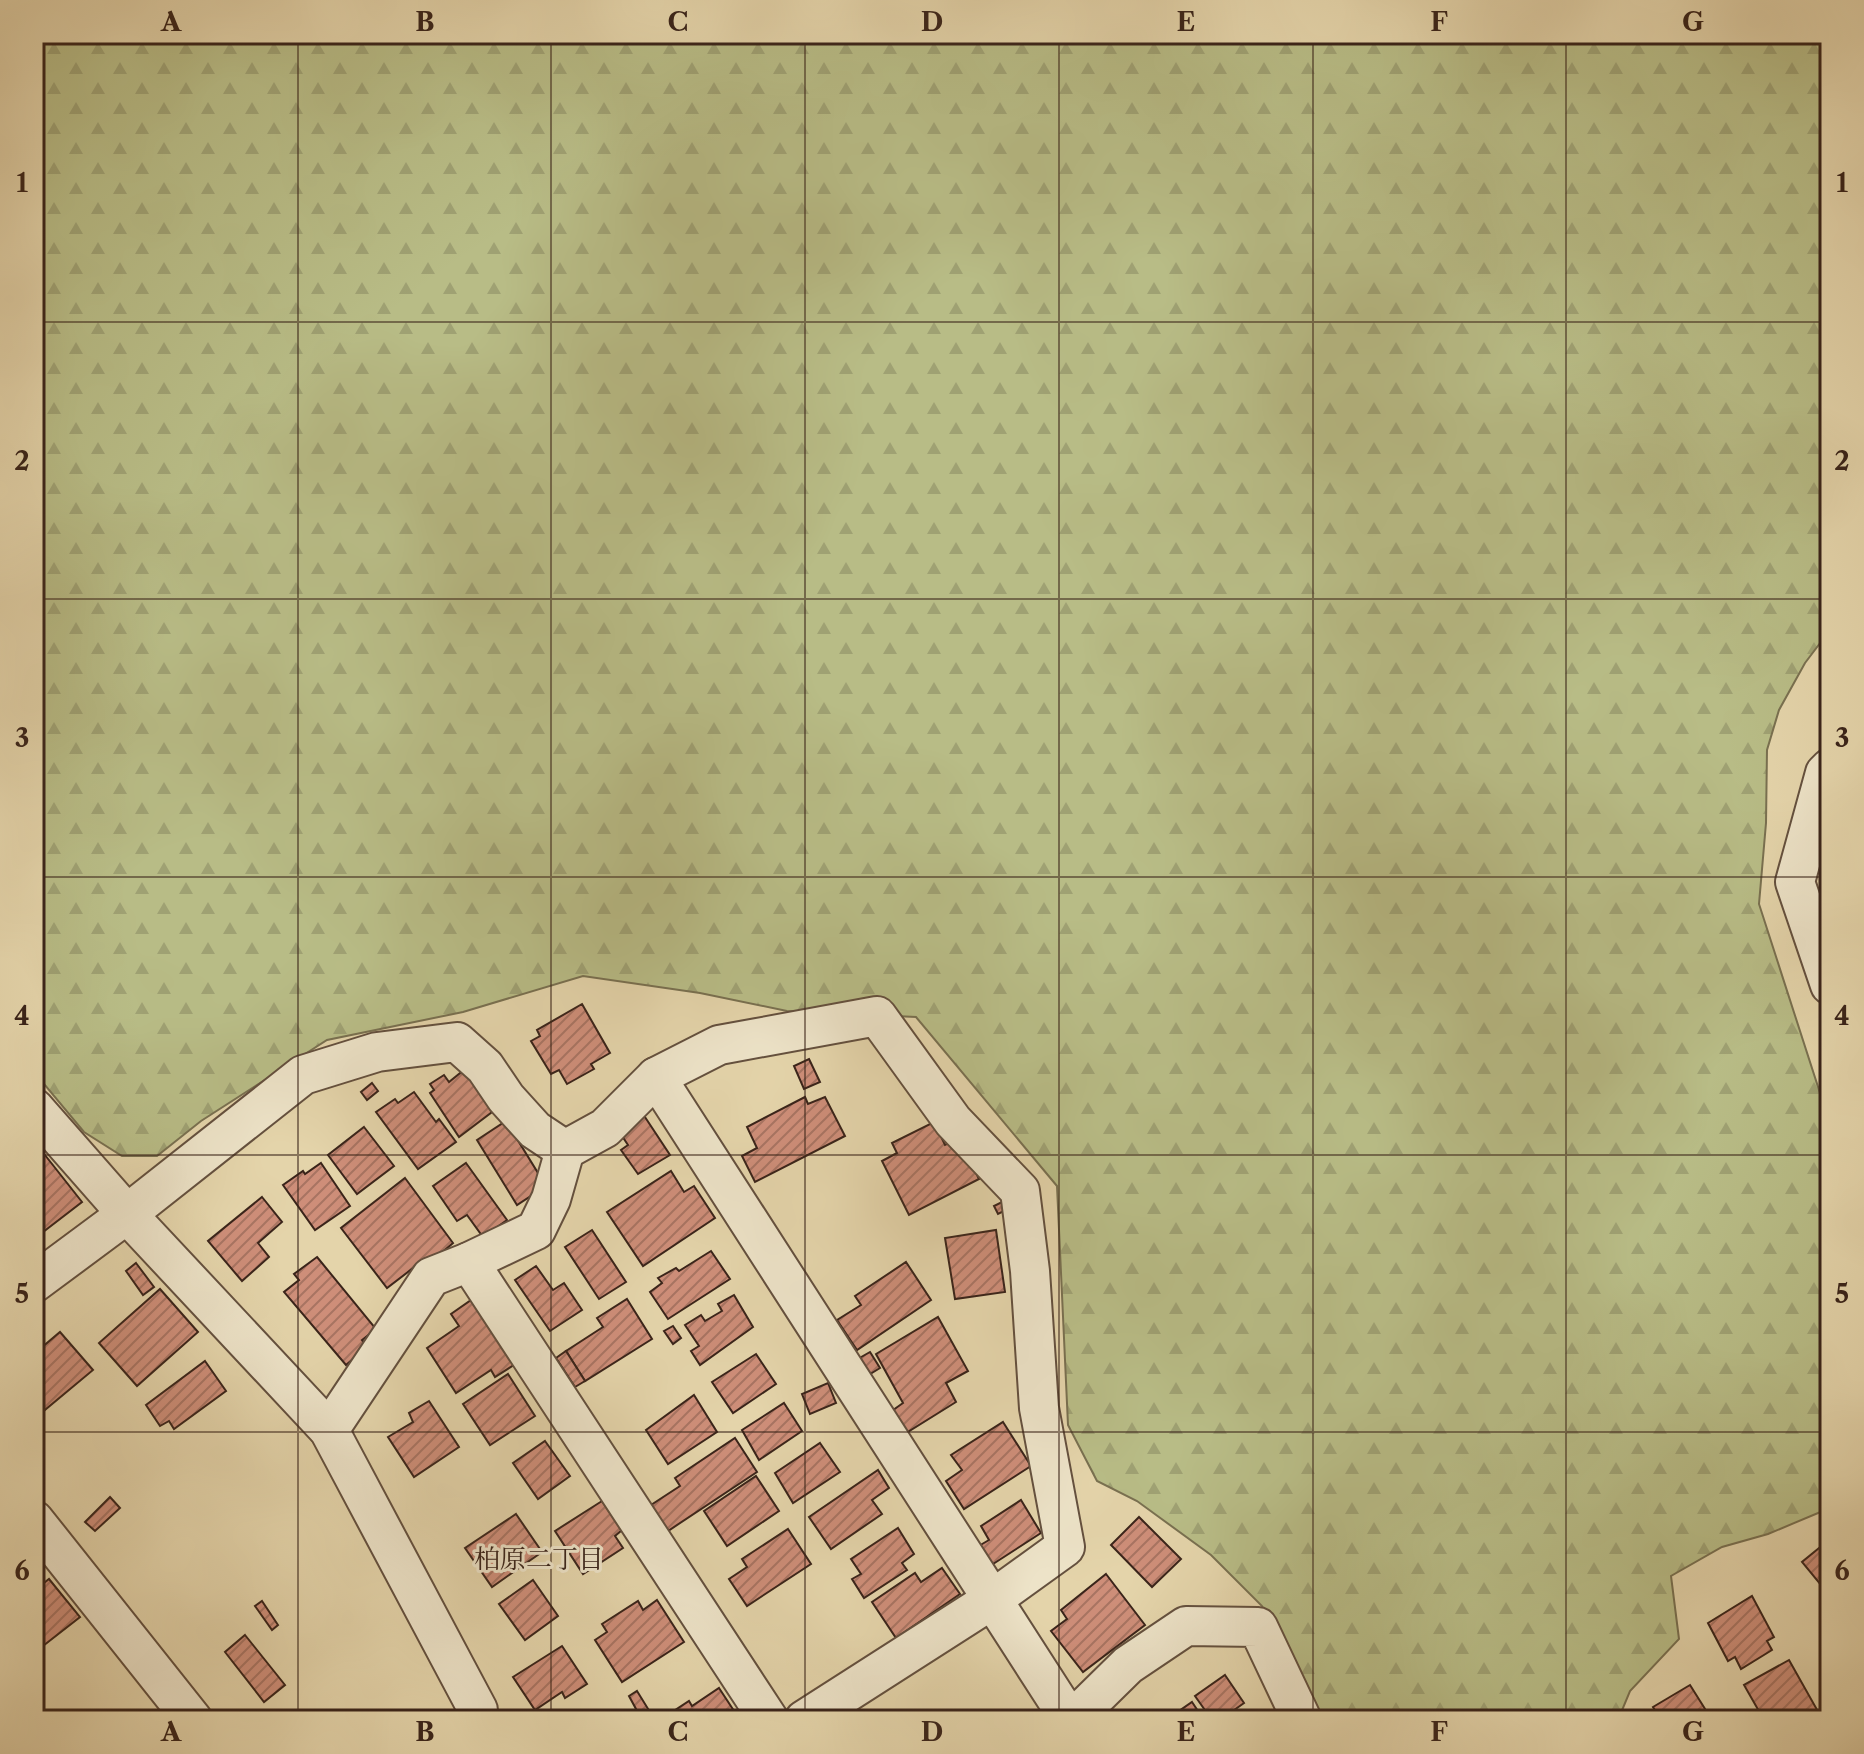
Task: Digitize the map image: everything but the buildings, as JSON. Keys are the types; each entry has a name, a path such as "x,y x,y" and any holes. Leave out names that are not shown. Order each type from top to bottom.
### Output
{"street":[{"path":"1830,768 1825,773 1795,882 1830,985"},
{"path":"329,1430 431,1277 536,1230 551,1199 565,1150 605,1128 656,1077 719,1045 877,1016 953,1121 1020,1191 1030,1271 1039,1408 1065,1547 993,1599 804,1720"},
{"path":"34,1283 303,1075 377,1052 457,1042 485,1067 506,1098 535,1130 565,1150"},
{"path":"656,1077 1071,1720 1128,1665 1186,1626 1258,1627 1302,1720"},
{"path":"34,1108 127,1214 329,1430 478,1710 478,1720"},
{"path":"469,1262 769,1720"},
{"path":"34,1520 193,1720"}],"green space":[{"path":"34,34 1830,34 1830,630 1805,663 1779,710 1767,750 1766,823 1759,904 1830,1124 1830,1508 1768,1534 1722,1547 1671,1576 1679,1639 1630,1691 1618,1720 1320,1720 1262,1606 1211,1555 1137,1501 1097,1481 1068,1425 1057,1186 916,1017 787,1011 700,993 583,976 463,1012 327,1040 201,1121 157,1156 122,1156 84,1132 34,1072"}],"district":[{"name":"柏原二丁目","path":"539,1559"}]}
